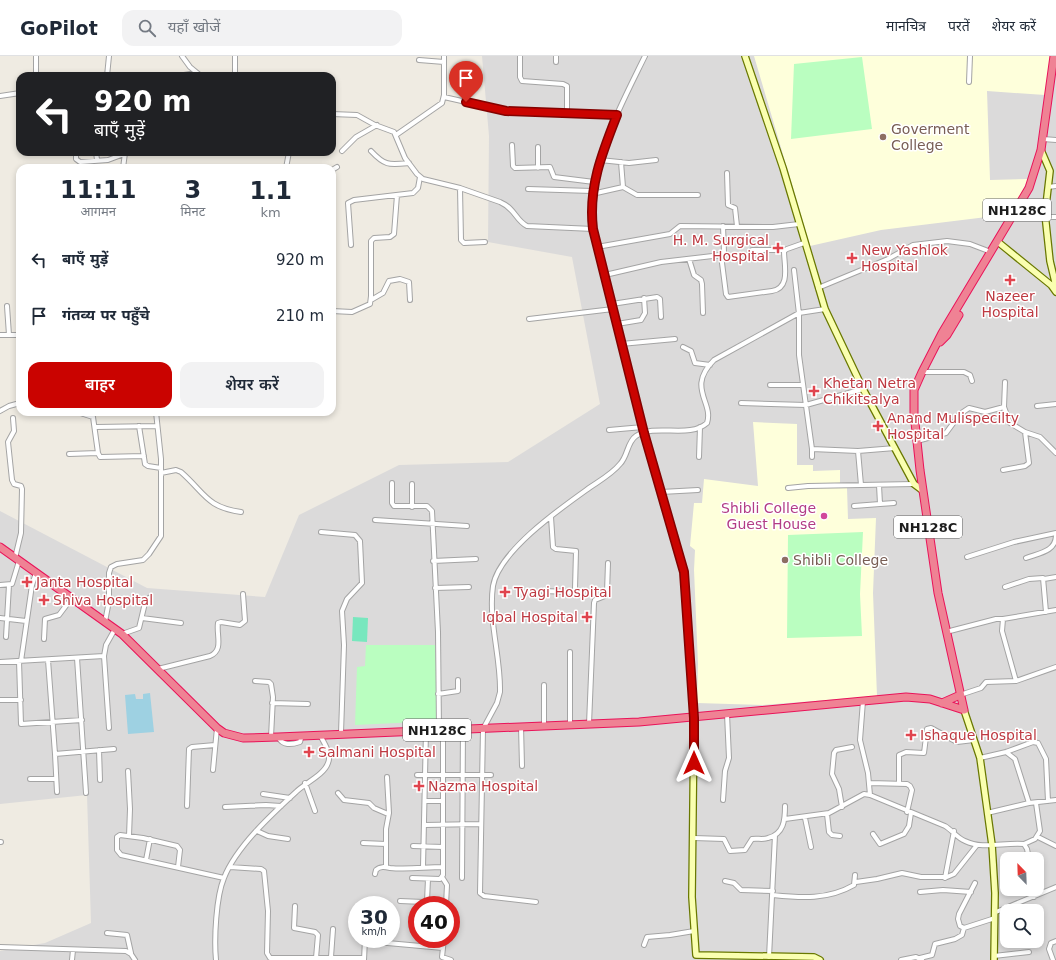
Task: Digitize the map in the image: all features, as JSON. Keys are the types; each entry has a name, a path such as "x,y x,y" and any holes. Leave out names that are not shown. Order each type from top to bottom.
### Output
{"highway":[{"name":"NH128C","path":"936,347 947,335 1029,188 1042,153 1045,139 1053,90 1054,56"},
{"name":"NH128C","path":"1053,90 1056,82"},
{"name":"NH128C","path":"964,710 946,632 922,490 913,400 914,390 942,333 991,252 999,243"},
{"name":"NH128C","path":"0,547 122,634 217,728 232,736 274,737 341,733 589,724 694,718 919,697 964,710"},
{"path":"942,703 960,695"}],"street":[{"path":"36,56 36,72"},
{"path":"108,72 109,56"},
{"path":"182,56 195,72"},
{"path":"235,56 235,72"},
{"path":"396,135 439,105 444,97 444,56"},
{"path":"520,56 520,77 522,81 563,84 568,86 567,114"},
{"path":"556,56 556,62"},
{"path":"645,56 617,115 600,160 592,193 593,229 644,433 684,572 694,718 694,838 692,897 695,958 770,956 814,957 820,960"},
{"path":"745,56 783,168 817,288 825,309 863,389 914,484 922,490"},
{"path":"969,82 970,56"},
{"path":"419,60 444,62"},
{"path":"0,96 16,94"},
{"path":"444,97 506,111 617,115"},
{"path":"336,114 357,115 377,126 391,130 396,135 409,164 420,177 426,180 460,188 507,205 513,209 522,223 529,227 593,229"},
{"path":"342,151 356,137 377,126"},
{"path":"1045,139 1056,140"},
{"path":"512,145 513,167 551,168 553,175 556,177 594,182"},
{"path":"538,146 538,168"},
{"path":"371,151 380,161 386,164 409,164"},
{"path":"1042,153 1050,171 1045,217 1050,261 1056,283"},
{"path":"76,156 80,162 112,159 118,156"},
{"path":"96,156 97,160"},
{"path":"600,160 621,162 656,160"},
{"path":"621,162 623,187"},
{"path":"727,174 728,205 735,208 737,226"},
{"path":"351,245 348,203 354,200 415,192 418,188 420,177"},
{"path":"1048,186 1056,186"},
{"path":"528,189 592,193 623,187 640,196 698,196"},
{"path":"460,188 461,240 464,243 485,242"},
{"path":"371,300 371,241 374,238 390,237 394,234 397,195"},
{"path":"1045,217 1056,217"},
{"path":"597,247 670,234 680,226 773,227 799,224"},
{"path":"723,226 724,252 722,255 726,294 730,296 777,290 781,287 786,270 785,250"},
{"path":"817,288 888,259 913,245 947,241 970,244 991,252"},
{"path":"752,250 785,250 804,243"},
{"path":"999,243 1051,285 1056,292"},
{"path":"605,275 661,262 722,255"},
{"path":"689,259 694,275 701,280 703,314"},
{"path":"794,270 799,314 799,355 812,457"},
{"path":"336,312 345,313 359,311 366,307 371,300 384,293 389,281 400,279 409,282 410,300"},
{"path":"529,319 612,307 644,298 657,297 660,298 662,317"},
{"path":"616,324 641,320 644,312 644,298"},
{"path":"7,306 9,335"},
{"path":"536,902 480,895 480,824 483,729 497,703 500,692 492,594 495,578 503,562 511,553 551,517 620,465 624,460 632,440 644,433 700,427 707,422 708,420 701,384 706,369 710,365 725,354 799,313 825,309"},
{"path":"0,335 16,335"},
{"path":"621,344 675,339"},
{"path":"683,347 691,351 695,363 710,365"},
{"path":"922,372 964,372 970,375 972,381"},
{"path":"1005,382 1004,407 1010,423 1025,432 1040,438 1056,453"},
{"path":"770,384 803,385"},
{"path":"740,404 806,405 863,389"},
{"path":"0,411 7,406 16,404"},
{"path":"1037,406 1056,404"},
{"path":"917,441 946,433 960,414 969,408 985,412 1004,407"},
{"path":"90,416 93,417 96,427 98,453 102,458 144,456"},
{"path":"105,623 109,601 109,573 111,567 117,564 143,560 160,538 161,470 156,416"},
{"path":"6,637 9,585 13,582 21,533 22,489 20,485 14,484 12,480 8,442 14,431 13,418"},
{"path":"140,426 146,466 161,470 179,471 211,503 221,508 241,512"},
{"path":"96,427 157,426"},
{"path":"609,430 643,427"},
{"path":"699,457 700,427"},
{"path":"1003,470 1025,466 1029,463 1025,432"},
{"path":"812,449 858,451 895,448"},
{"path":"858,451 861,485"},
{"path":"69,454 98,453"},
{"path":"392,483 392,505 397,507 430,507 432,511 431,524 435,588 438,694 441,730 443,824 442,877 447,885 446,896"},
{"path":"412,484 412,507"},
{"path":"788,488 914,484"},
{"path":"879,485 880,504"},
{"path":"661,492 698,490"},
{"path":"854,506 894,503"},
{"path":"543,591 571,592 575,589 576,551 556,549 553,547 551,517"},
{"path":"375,520 467,526"},
{"path":"321,532 355,535 360,541 363,580 360,587 347,599 342,611 344,646 341,733"},
{"path":"967,557 1014,542 1056,534 1056,541 1051,549 1026,558"},
{"path":"433,560 476,559"},
{"path":"589,724 594,603 595,600 605,596 607,592 608,563"},
{"path":"36,573 32,585 20,661 21,724 82,720"},
{"path":"1005,587 1029,579 1056,577"},
{"path":"1044,579 1046,612"},
{"path":"0,585 9,585"},
{"path":"435,588 469,587"},
{"path":"158,669 207,657 217,653 219,648 218,623 221,622 240,625 245,621 244,594"},
{"path":"122,634 139,628 145,603 149,598"},
{"path":"44,639 45,619 59,615 71,599"},
{"path":"946,632 998,619 1056,610"},
{"path":"0,618 26,620"},
{"path":"142,618 180,623"},
{"path":"1003,619 1002,631 1016,681"},
{"path":"109,728 104,656 106,645 115,630"},
{"path":"570,652 570,724"},
{"path":"0,662 104,656"},
{"path":"78,658 86,793"},
{"path":"48,660 55,754 56,792"},
{"path":"960,695 981,688 986,682 1016,681 1056,667"},
{"path":"438,694 458,692 458,680"},
{"path":"255,681 270,682 274,737"},
{"path":"544,685 544,725"},
{"path":"0,700 21,700"},
{"path":"863,702 860,740 870,783 870,795"},
{"path":"272,703 308,704"},
{"path":"964,710 980,758 992,845 995,915 994,958 1029,952"},
{"path":"723,800 725,771 729,758 727,714"},
{"path":"521,726 522,766"},
{"path":"213,770 217,728"},
{"path":"899,784 899,755 906,752 924,753 927,729 931,728 957,742 974,740"},
{"path":"462,878 463,729"},
{"path":"423,867 426,731"},
{"path":"216,960 215,937 224,878 243,848 257,831 305,783 321,772 328,763 329,755 320,734"},
{"path":"980,758 1006,752 1033,742 1038,743 1046,759 1048,801"},
{"path":"187,806 189,749 192,747 215,745"},
{"path":"842,808 839,789 832,774 834,753 836,750 852,747"},
{"path":"55,754 114,749"},
{"path":"99,750 100,780"},
{"path":"1006,752 1015,760 1029,803"},
{"path":"128,771 129,836"},
{"path":"417,775 491,775"},
{"path":"386,868 388,814 387,777"},
{"path":"30,779 56,779"},
{"path":"305,783 315,811"},
{"path":"870,783 908,785 912,790 909,826 904,834 880,844 874,834"},
{"path":"338,793 344,800 369,803 374,808 388,814"},
{"path":"263,794 290,798"},
{"path":"785,819 805,818 827,814 842,808 864,794 870,795 954,831 962,840 977,845 1024,844 1038,836 1040,831 1036,803"},
{"path":"987,814 1029,803 1056,800"},
{"path":"425,801 442,801"},
{"path":"225,807 266,805 281,806"},
{"path":"694,838 724,839 730,851 743,851 747,848 752,839 768,839 775,835 783,827 785,819 785,806"},
{"path":"827,814 830,832 832,835 840,836"},
{"path":"805,818 811,847"},
{"path":"425,825 480,824"},
{"path":"257,831 268,836 288,839"},
{"path":"944,878 954,831"},
{"path":"178,867 179,847 150,839 120,835 117,837 118,852 146,860 224,878"},
{"path":"770,956 775,835"},
{"path":"1038,836 1056,846"},
{"path":"146,860 150,839"},
{"path":"363,843 386,844"},
{"path":"1024,844 1028,852"},
{"path":"725,881 734,883 741,890 818,898 853,886 856,882 902,873 921,877 944,878 954,874 977,845"},
{"path":"413,846 443,847"},
{"path":"230,867 261,869 264,872 268,911 268,956 273,959 364,959 365,948"},
{"path":"375,874 377,868 406,870 423,867 443,867"},
{"path":"855,875 856,882"},
{"path":"412,878 428,879 442,877"},
{"path":"427,896 428,879"},
{"path":"964,928 959,923 958,917 974,883"},
{"path":"964,928 1056,887"},
{"path":"920,892 943,890 971,892"},
{"path":"400,900 408,900"},
{"path":"295,906 294,928 315,932 318,935 315,958"},
{"path":"902,960 916,957 921,959 932,954 935,944 962,935 964,928"},
{"path":"332,958 333,929"},
{"path":"644,945 647,937 694,931"},
{"path":"107,934 127,935 131,954"},
{"path":"1053,960 1049,947 1051,943 1056,941"},
{"path":"0,947 126,951 136,960"},
{"path":"443,948 443,958 451,960"},
{"path":"72,960 73,950"}],"shaded area":[{"path":"482,56 1056,56 1056,960 0,960 0,951 45,943 91,923 87,795 0,804 0,511 147,588 265,597 299,515 399,465 508,462 600,404 572,257 488,242 489,136"},
{"name":"Goverment College","path":"754,56 1050,56 1045,95 987,91 990,180 1028,179 1011,214 881,230 810,246"},
{"name":"Shibli College","path":"753,422 797,424 797,465 813,465 813,471 840,470 840,483 847,488 848,519 876,518 873,593 877,696 763,705 697,703 698,664 694,570 695,550 690,546 694,503 702,503 704,479 758,486"}],"green space":[{"path":"862,57 872,129 791,139 794,64"},
{"path":"863,532 860,594 862,636 787,638 788,535"},
{"path":"353,617 368,618 367,642 352,641"},
{"path":"366,645 435,645 439,721 355,725 357,667 365,666"}],"water":[{"path":"150,693 154,732 128,734 125,695 135,694 136,699 143,699 143,694"}],"place":[{"name":"Goverment College","path":"883,137"},
{"name":"H. M. Surgical Hospital","path":"778,248"},
{"name":"New Yashlok Hospital","path":"852,258"},
{"name":"Nazeer Hospital","path":"1010,280"},
{"name":"Khetan Netra Chikitsalya","path":"814,391"},
{"name":"Anand Mulispecilty Hospital","path":"878,426"},
{"name":"Shibli College Guest House","path":"824,516"},
{"name":"Shibli College","path":"785,560"},
{"name":"Janta Hospital","path":"27,582"},
{"name":"Tyagi Hospital","path":"505,592"},
{"name":"Shiva Hospital","path":"44,600"},
{"name":"Iqbal Hospital","path":"587,617"},
{"name":"Ishaque Hospital","path":"911,735"},
{"name":"Salmani Hospital","path":"309,752"},
{"name":"Nazma Hospital","path":"419,786"}],"route":[{"path":"466,102 506,111 617,115 607,138 592,188 591,203 593,229 644,433 684,572 694,718 694,763"}]}
